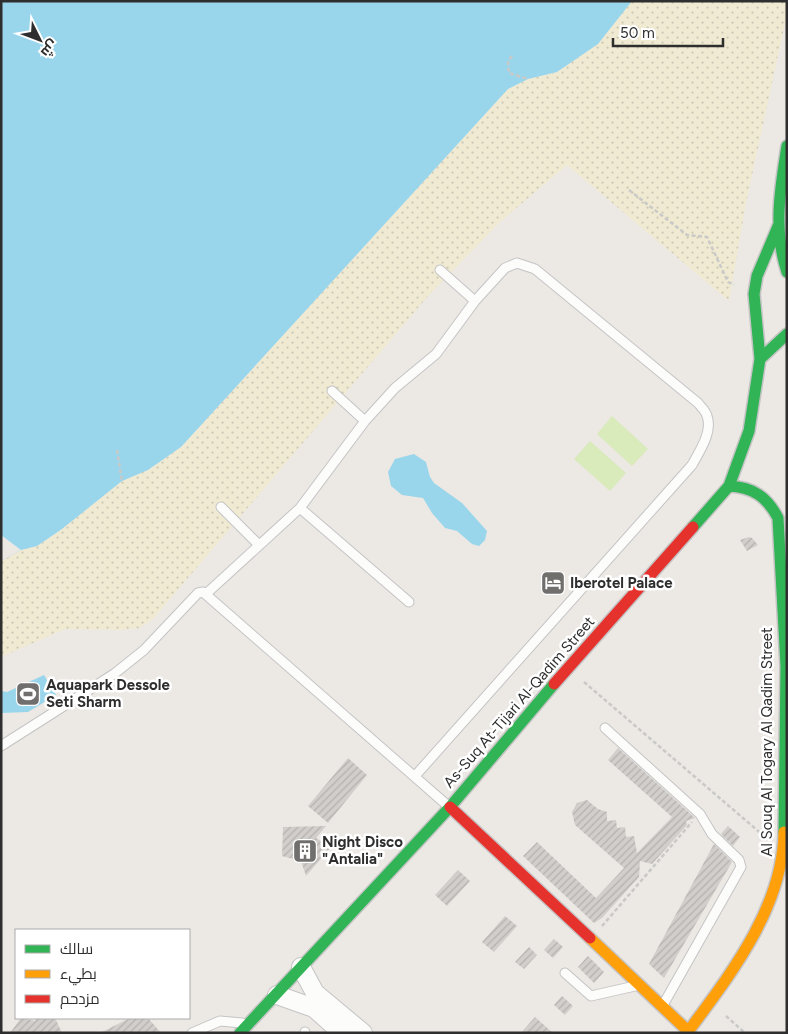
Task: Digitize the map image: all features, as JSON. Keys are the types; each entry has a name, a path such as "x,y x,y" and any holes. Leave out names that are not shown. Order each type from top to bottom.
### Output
{"main road":[{"path":"787,146 779,224 780,254 787,272"},
{"name":"As-Suq At-Tijari Al-Qadim Street","path":"244,1028 450,807 568,668 729,486 749,430 760,358 754,294 763,259 779,224"},
{"path":"760,358 787,334"},
{"name":"Al Souq Al Togary Al Qadim Street","path":"687,1032 735,968 757,928 774,887 784,854 785,600 778,518 768,502 754,490 745,486 729,486"},
{"path":"450,807 590,940 663,1005 687,1032"}],"street":[{"path":"301,967 316,992 364,1033"},
{"path":"277,994 314,1008 342,1033"}],"lane":[{"path":"207,593 258,544 300,508 365,421 394,388 436,354 475,301 509,266 517,264 535,269 698,403 708,416 708,428 704,443 692,466 415,776"},
{"path":"440,270 475,301"},
{"path":"332,391 365,421"},
{"path":"221,507 258,544"},
{"path":"300,508 409,602"},
{"path":"1,746 114,674 144,650 198,593 207,593 450,807"},
{"path":"606,728 700,814 712,834 739,860 740,867 663,1005"},
{"path":"565,974 591,996 640,985"},
{"path":"192,1033 220,1021 233,1021 244,1028"}],"path":[{"path":"512,56 508,62 509,73 528,78"},
{"path":"629,190 687,235 707,237 728,282 754,294"},
{"path":"118,450 122,481"},
{"path":"568,668 784,854"},
{"path":"590,940 700,814"},
{"path":"710,1002 745,1033"}],"sand":[{"path":"632,1 787,1 787,14 746,203 729,301 567,165 500,222 429,295 153,619 140,628 121,630 65,629 1,657 1,561 21,550 37,546 62,529 122,481 148,470 181,447 508,89 528,79 557,72 598,44"}],"green space":[{"path":"612,416 648,449 632,466 597,434"},
{"path":"590,441 626,473 610,491 574,459"}],"water":[{"path":"1,1 632,1 598,44 557,72 528,79 508,89 181,447 148,470 122,481 62,529 37,546 21,550 1,561"},
{"path":"414,454 426,462 430,477 434,483 462,503 487,531 485,540 479,546 472,544 457,531 445,528 432,513 423,498 402,495 391,486 388,472 395,459"},
{"name":"Aquapark Dessole Seti Sharm","path":"44,675 56,695 28,712 1,713 1,691 7,692"}],"pier":[{"path":"1,535 21,550 1,561"}],"building":[{"path":"749,537 758,545 747,551 740,540"},
{"path":"618,748 695,818 686,821 687,825 652,864 640,861 639,877 602,918 594,923 523,856 537,842 596,898 624,868 575,825 572,812 577,803 587,800 598,809 607,812 607,821 616,820 617,828 625,827 626,837 634,836 637,853 672,817 608,760"},
{"path":"348,758 367,775 328,823 308,806"},
{"name":"Night Disco \"Antalia\"","path":"326,826 316,838 331,847 306,876 301,861 282,856 283,827"},
{"path":"728,826 740,837 733,846 721,834"},
{"path":"714,844 732,862 664,978 649,964"},
{"path":"458,870 470,881 447,906 435,895"},
{"path":"505,916 517,926 494,952 482,942"},
{"path":"554,939 563,947 553,958 544,950"},
{"path":"529,947 537,955 524,969 515,962"},
{"path":"588,956 604,972 594,983 578,967"},
{"path":"562,996 573,1006 565,1015 554,1005"},
{"path":"535,1017 553,1033 521,1033"},
{"path":"20,1019 35,1021 36,1019 55,1019 62,1033 10,1033"},
{"path":"128,1019 149,1019 161,1033 100,1033"}],"traffic: fast":[{"path":"787,146 779,209 780,241 787,272"},
{"path":"693,527 729,486 749,431 760,359 754,294 757,276 779,224"},
{"path":"760,359 787,334"},
{"path":"729,486 752,491 769,504 778,518 786,666 784,832"},
{"path":"240,1033 450,807 554,684"}],"traffic: slow":[{"path":"687,1033 736,964 764,914 781,860 784,832"},
{"path":"590,938 688,1031"}],"traffic: jam":[{"path":"554,684 693,527"},
{"path":"450,807 590,938"}],"place":[{"name":"Iberotel Palace","path":"553,583"},
{"name":"Aquapark Dessole Seti Sharm","path":"28,694"},
{"name":"Night Disco \"Antalia\"","path":"305,851"}]}
